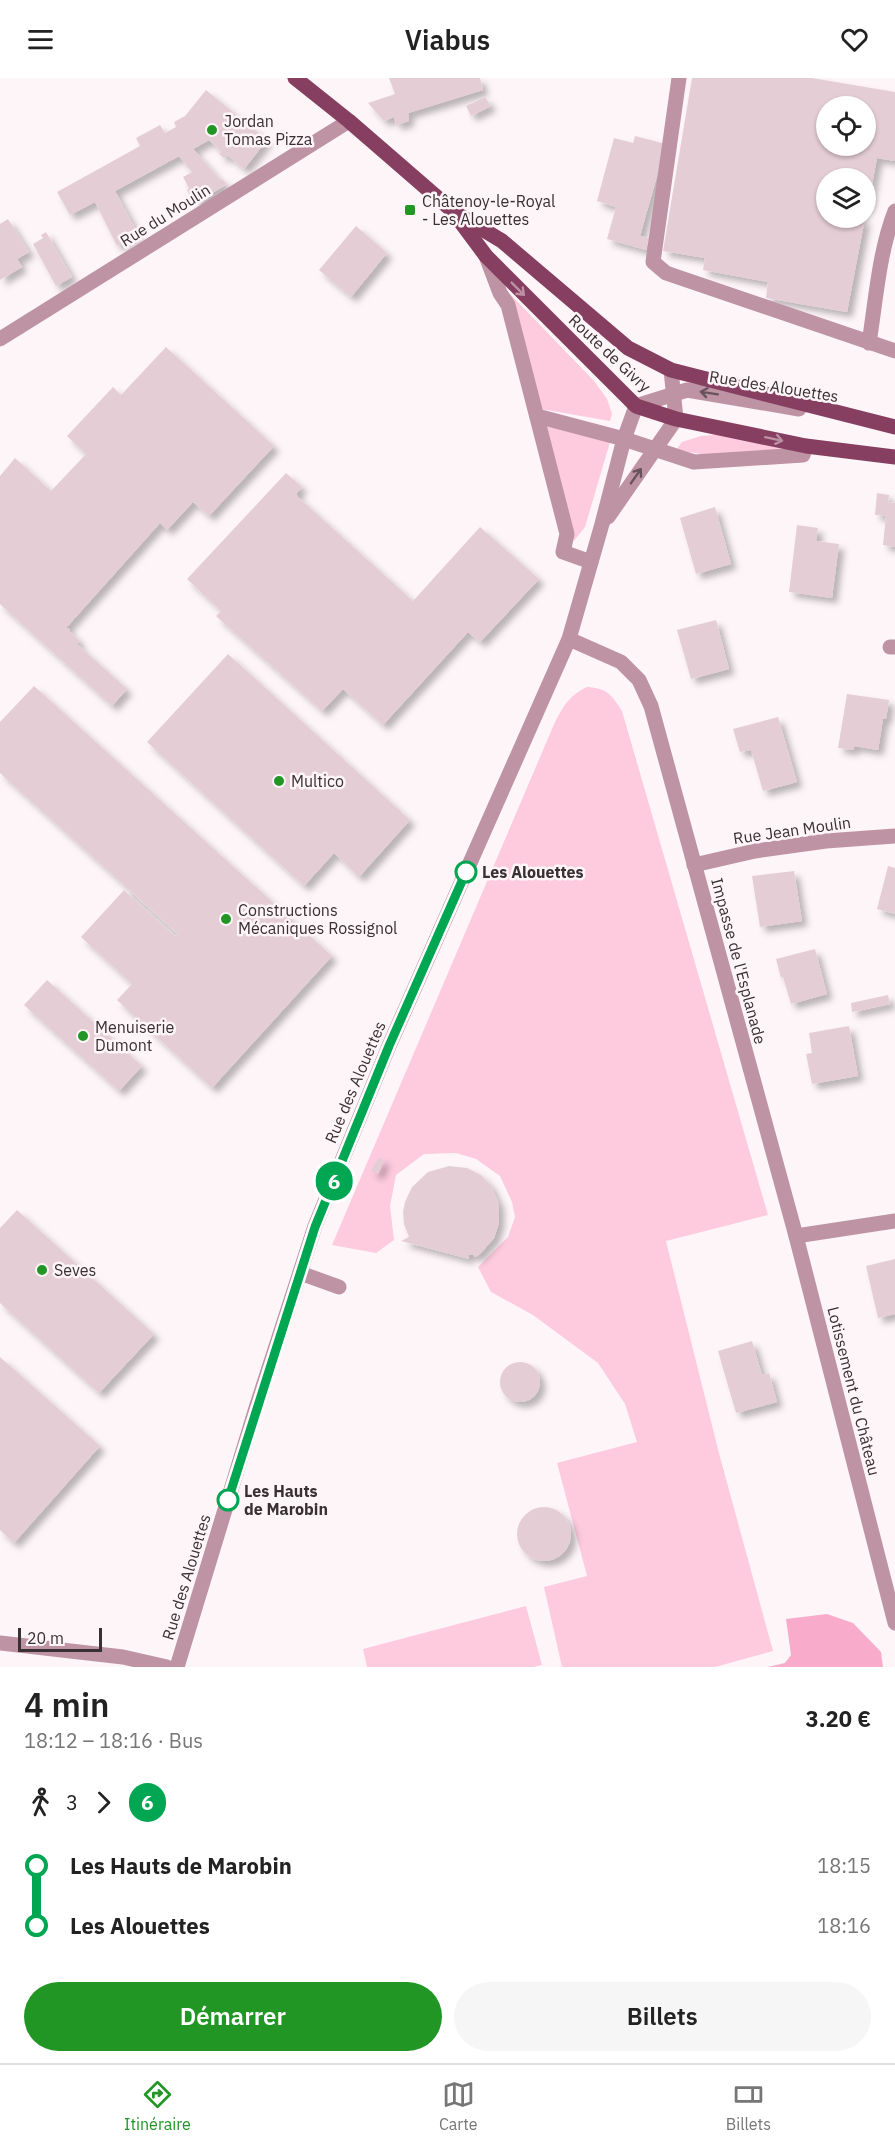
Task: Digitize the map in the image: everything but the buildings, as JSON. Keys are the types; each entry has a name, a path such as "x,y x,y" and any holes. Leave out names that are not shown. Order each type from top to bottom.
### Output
{"main road":[{"name":"Route de Givry","path":"295,78 349,121 454,212 502,241 628,348 671,370 895,427"},
{"name":"Route de Givry","path":"454,212 486,256 636,406 676,419 806,446 895,457"}],"street":[{"path":"679,78 653,262 666,273 895,351"},
{"name":"Rue du Moulin","path":"0,339 349,121"},
{"path":"869,343 882,260 895,211"},
{"path":"486,256 500,293 508,305 537,416 567,534 563,552 591,562"},
{"path":"671,370 676,419"},
{"name":"Rue des Alouettes","path":"177,1667 256,1408 315,1227 389,1046 569,639 624,439 636,406 687,390 870,420"},
{"path":"537,416 624,439 693,462 804,455 806,446"},
{"name":"Rue des Alouettes","path":"602,524 676,419"},
{"name":"Impasse de l'Esplanade","path":"569,639 621,662 639,680 651,706 796,1236"},
{"name":"Rue Jean Moulin","path":"694,865 755,851 826,841 895,836"},
{"path":"796,1236 895,1221"},
{"name":"Lotissement du Château","path":"796,1236 895,1623"},
{"path":"300,1274 339,1287"},
{"path":"0,1643 123,1658 167,1667"}],"shaded area":[{"path":"510,294 594,381 607,399 612,414 610,421 541,409 508,297"},
{"path":"544,425 610,442 585,527 574,541"},
{"path":"722,434 786,449 720,457 676,450 682,442 701,436"},
{"path":"587,687 608,693 622,711 768,1215 666,1241 720,1457 773,1651 715,1667 562,1667 544,1587 587,1576 557,1463 637,1442 625,1404 598,1363 533,1315 491,1292 478,1267 508,1237 515,1217 512,1202 500,1176 476,1159 456,1153 424,1154 396,1175 390,1206 394,1240 376,1253 332,1245 555,722 568,701"},
{"path":"526,1606 542,1665 533,1667 367,1667 363,1649"},
{"path":"827,1614 853,1623 881,1652 883,1667 768,1667 785,1663 791,1655 786,1619"}],"bus line":[{"name":"6","path":"228,1500 315,1227 389,1046 466,872"}],"place":[{"name":"Jordan Tomas Pizza","path":"212,130"},
{"name":"Châtenoy-le-Royal - Les Alouettes","path":"410,210"},
{"name":"Multico","path":"279,781"},
{"name":"Les Alouettes","path":"466,872"},
{"name":"Constructions Mécaniques Rossignol","path":"226,919"},
{"name":"Menuiserie Dumont","path":"83,1036"},
{"name":"Seves","path":"42,1270"},
{"name":"Les Hauts de Marobin","path":"228,1500"}]}
